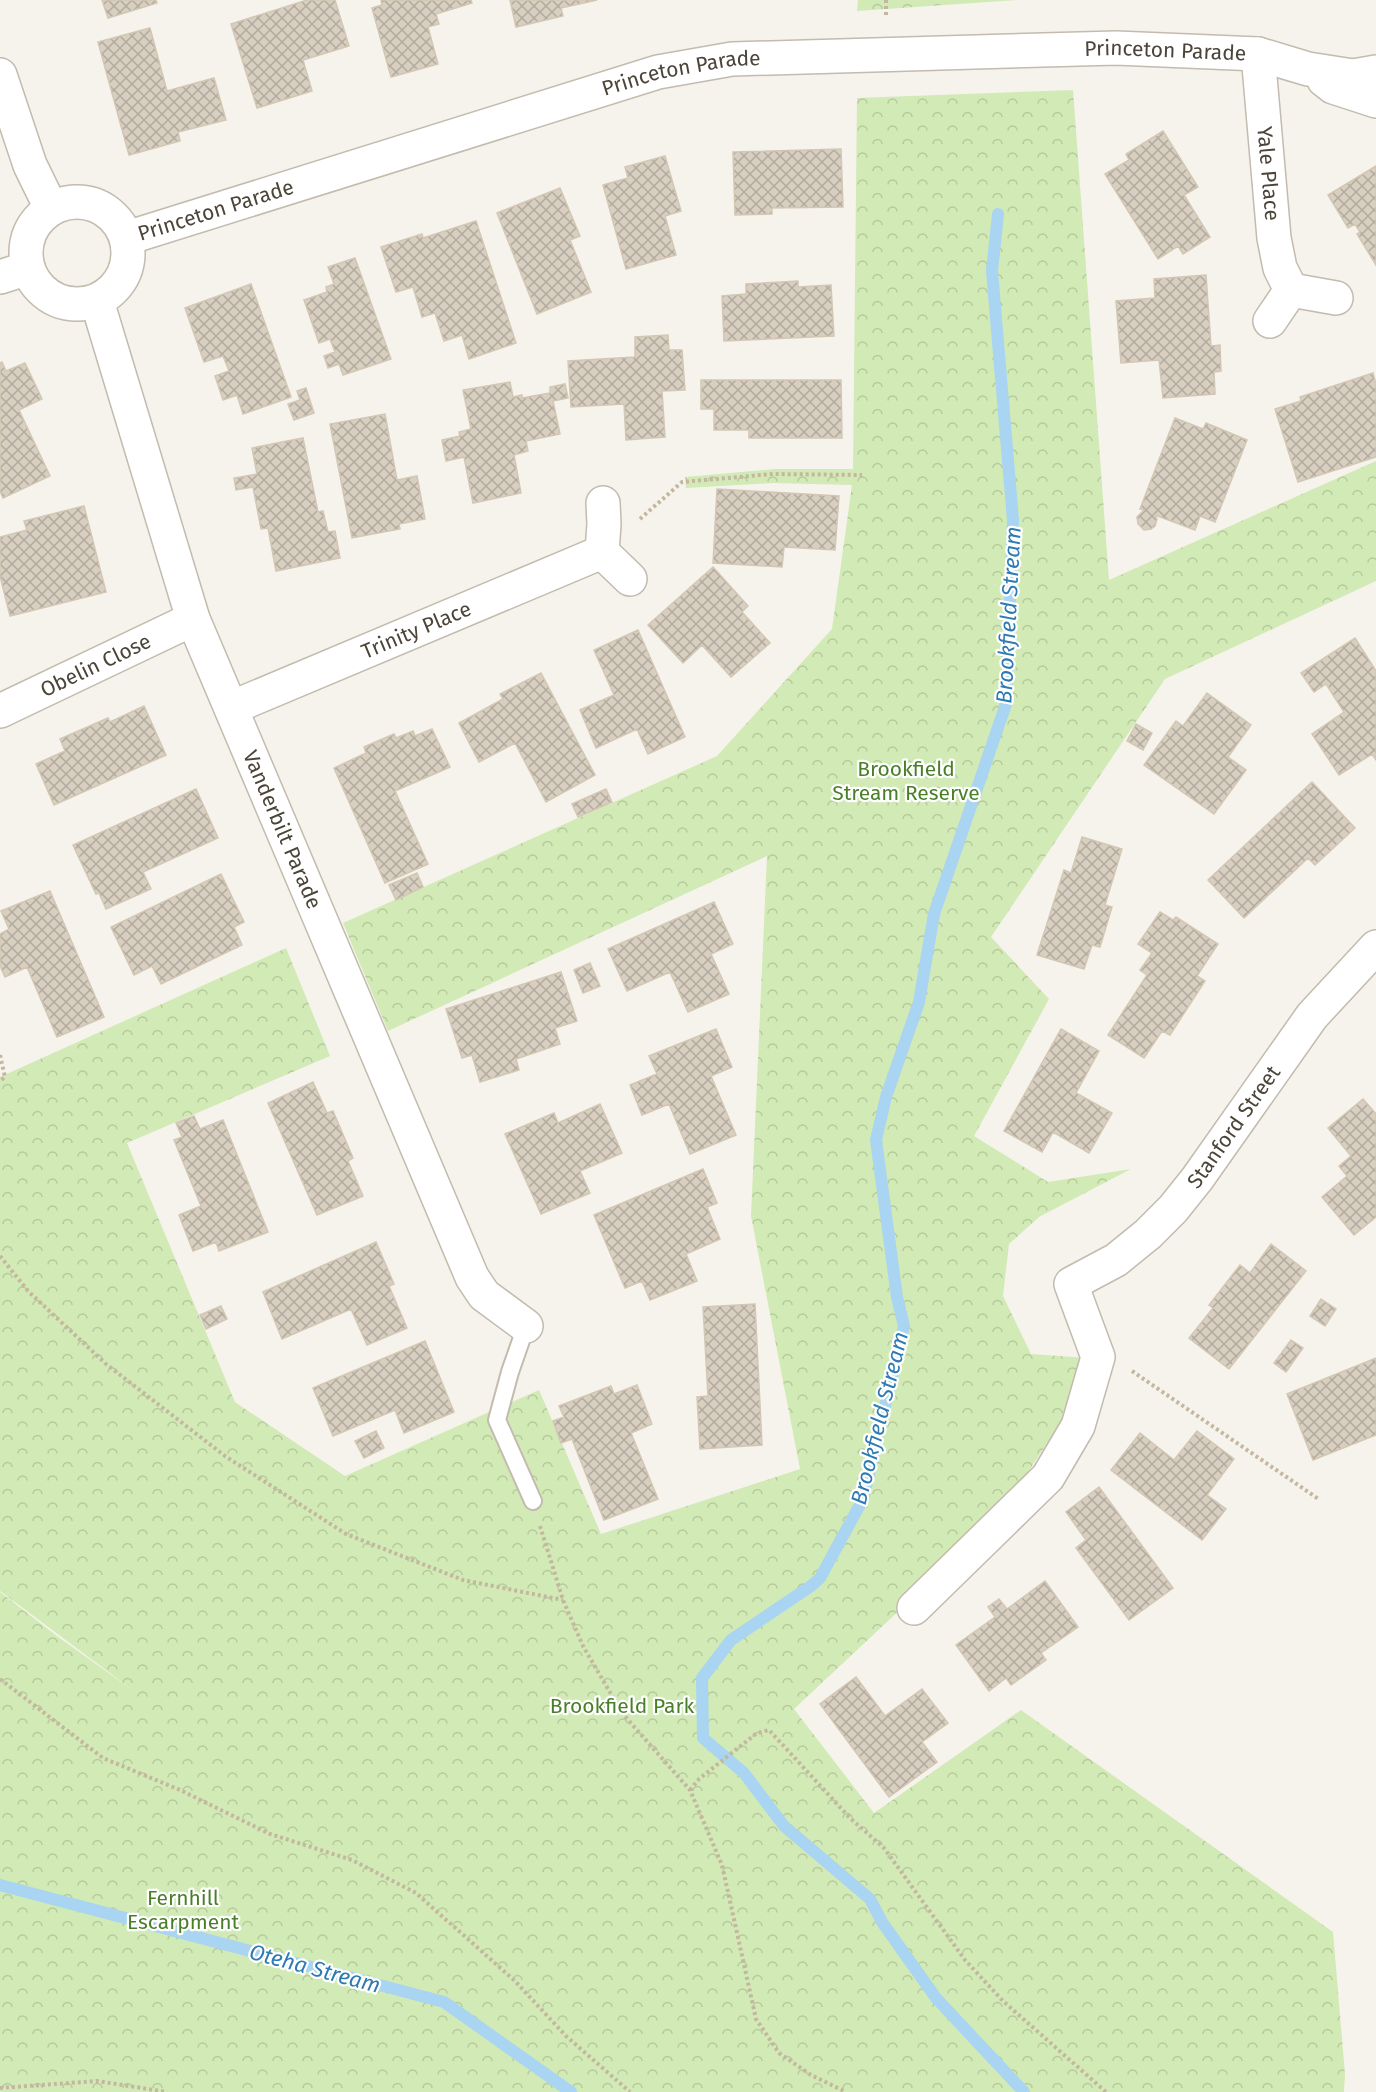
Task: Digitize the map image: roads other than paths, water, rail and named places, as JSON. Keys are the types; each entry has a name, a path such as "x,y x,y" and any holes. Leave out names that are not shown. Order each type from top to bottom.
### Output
{"street":[{"name":"Princeton Parade","path":"127,238 658,72 732,59 1116,48 1258,54 1308,69"},
{"name":"Yale Place","path":"1258,54 1274,238 1280,268 1291,290"},
{"path":"1308,69 1353,76 1376,72"},
{"path":"1308,69 1334,87 1376,101"},
{"path":"0,75 30,165 51,208"},
{"path":"81,201 97,204 110,212 120,224 127,238 129,253 127,268 120,281 97,301 80,304 63,302 48,295 35,283 14,273 26,255 27,241 32,228 51,208 65,202 81,201"},
{"path":"1270,321 1291,290 1336,298"},
{"name":"Vanderbilt Parade","path":"97,301 193,619 472,1276 484,1295 526,1326"},
{"path":"603,503 602,552 630,579"},
{"name":"Trinity Place","path":"231,708 602,552"},
{"name":"Obelin Close","path":"0,711 193,619"},
{"name":"Stanford Street","path":"914,1608 1048,1477 1078,1426 1098,1357 1071,1284 1116,1260 1148,1234 1173,1209 1197,1179 1312,1016 1376,947"}],"lane":[{"path":"526,1326 497,1420 533,1501"}],"waterway":[{"name":"Brookfield Stream","path":"998,214 992,271 1013,520 1006,704 934,914 919,1002 886,1097 876,1140 897,1297 904,1326 863,1499 820,1578 731,1640 702,1678 703,1738 744,1773 784,1826 870,1899 882,1922 936,1998 1024,2092"},
{"name":"Oteha Stream","path":"0,1885 444,2002 571,2092"}],"park label":[{"name":"Brookfield Stream Reserve","path":"906,781"},
{"name":"Brookfield Park","path":"622,1706"},
{"name":"Fernhill Escarpment","path":"183,1910"}]}
